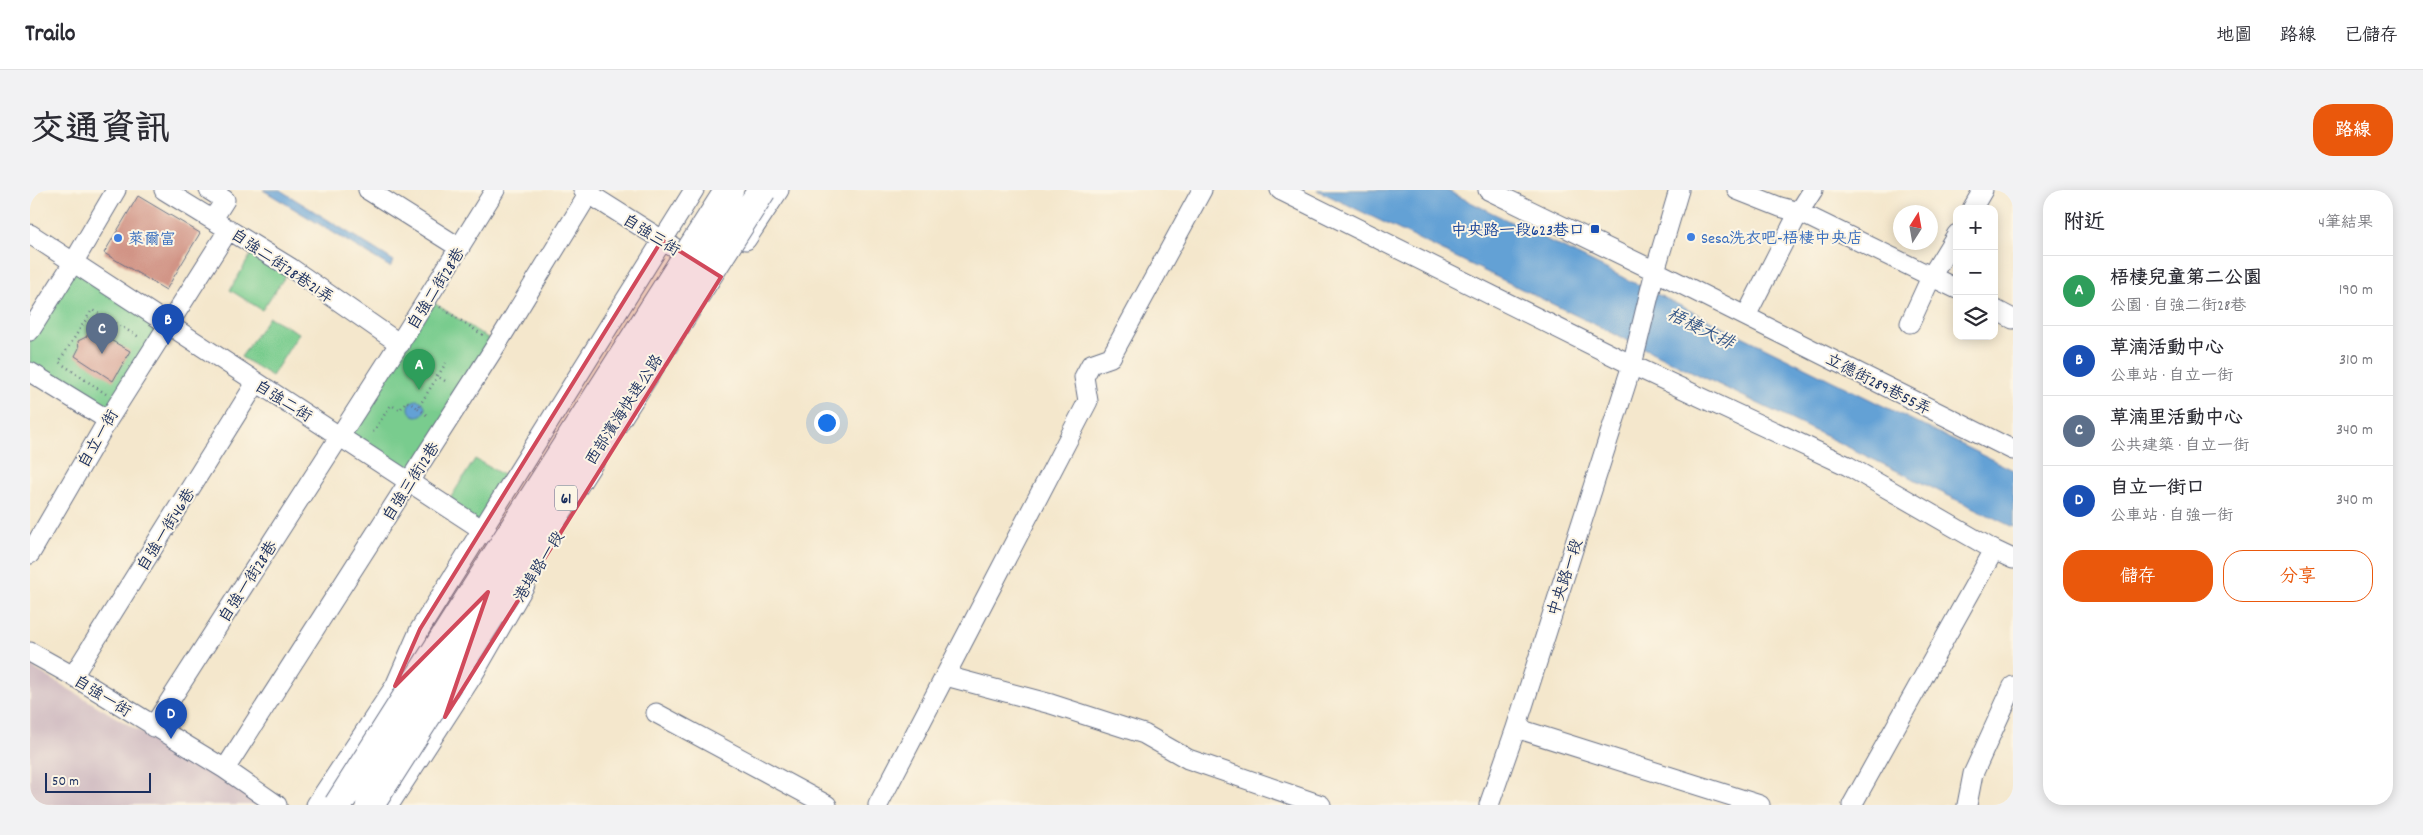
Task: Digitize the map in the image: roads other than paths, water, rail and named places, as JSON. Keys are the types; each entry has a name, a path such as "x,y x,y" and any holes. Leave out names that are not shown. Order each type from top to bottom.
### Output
{"highway":[{"name":"西部濱海快速公路","path":"338,805 729,190"},
{"name":"西部濱海快速公路","path":"370,805 762,190"}],"street":[{"path":"30,331 74,263 116,190"},
{"name":"自強二街28巷21弄","path":"164,190 291,268 400,344"},
{"name":"自立一街","path":"30,554 123,395 168,324 221,224 225,200 209,190"},
{"path":"368,190 460,248"},
{"name":"自強二街28巷","path":"340,435 400,344 495,190"},
{"name":"港埠路一段","path":"316,805 395,686 420,629 694,190"},
{"name":"港埠路一段","path":"395,686 488,592 746,190"},
{"name":"港埠路一段","path":"389,805 473,675 536,567 721,277 779,190"},
{"path":"878,805 1088,401 1084,376 1087,370 1091,364 1111,357 1202,190"},
{"path":"1280,190 1634,356 1848,466 2013,559"},
{"name":"立德街289巷55弄","path":"1488,190 1654,278 1746,316 2013,450"},
{"path":"1654,278 1679,190"},
{"path":"1737,190 1780,208 1799,212 1953,287"},
{"path":"1746,316 1799,212 1813,190"},
{"path":"1974,205 1983,190"},
{"name":"自強三街","path":"588,191 721,277"},
{"name":"自強三街12巷","path":"225,769 497,344 588,191"},
{"name":"自強二街","path":"30,234 410,480 536,567"},
{"path":"1910,323 1932,275 1953,241"},
{"name":"中央路一段","path":"1490,805 1634,356 1654,278"},
{"path":"1998,311 2013,319"},
{"path":"30,372 108,420"},
{"name":"自強一街46巷","path":"73,676 256,382"},
{"name":"自強一街28巷","path":"153,726 340,435"},
{"path":"1852,805 1994,550"},
{"name":"港埠路一段","path":"445,717 488,592"},
{"name":"自強一街","path":"30,652 73,676 225,769 277,805"},
{"path":"946,676 1051,704 1144,734 1188,759 1321,805"},
{"path":"1967,805 1973,774 2013,686"},
{"path":"656,713 827,805"},
{"path":"1516,728 1760,805"}],"water":[{"path":"263,190 280,190 394,261 390,267"},
{"name":"梧棲大排","path":"1317,190 1446,190 2013,470 2013,527"},
{"path":"417,400 423,402 425,408 423,414 417,416 411,414 409,408 411,402"}],"place":[{"name":"中央路一段623巷口","path":"1595,229"},
{"name":"Sesa洗衣吧-梧棲中央店","path":"1691,237"},
{"name":"萊爾富","path":"118,238"},
{"name":"草湳活動中心","path":"168,345"},
{"name":"草湳里活動中心","path":"102,354"},
{"name":"梧棲兒童第二公園","path":"419,390"},
{"name":"自立一街口","path":"171,739"}]}
